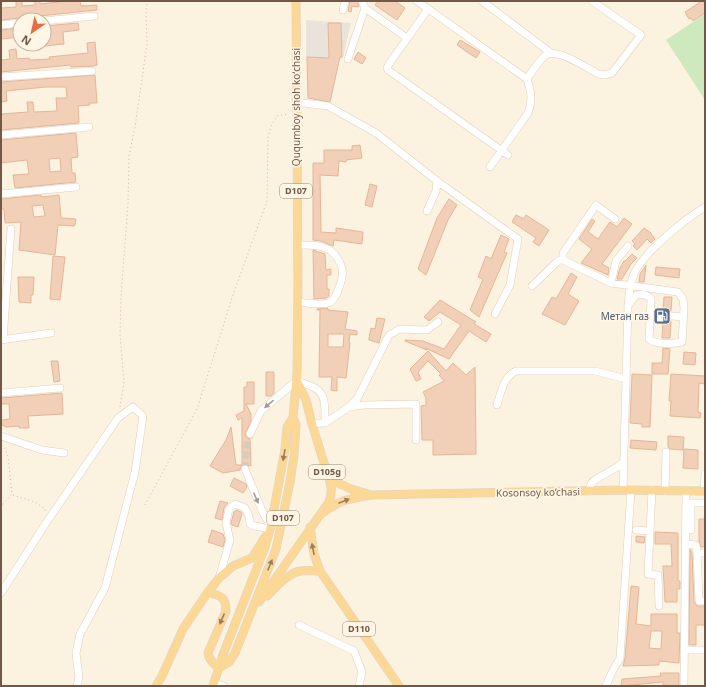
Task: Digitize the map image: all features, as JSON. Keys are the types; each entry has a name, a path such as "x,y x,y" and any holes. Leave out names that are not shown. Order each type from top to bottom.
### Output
{"main road":[{"name":"Ququmboy shoh koʻchasi","path":"296,1 296,380"},
{"name":"D107","path":"219,668 229,662 235,653 276,549 290,482 296,380"},
{"name":"D105g","path":"296,380 306,400 328,474 338,483 371,495"},
{"name":"D107","path":"214,684 224,652 265,548 286,449 287,427 293,420"},
{"path":"293,420 312,424"},
{"path":"250,614 329,502 332,494 332,488 328,474"},
{"name":"Kosonsoy ko’chasi","path":"371,495 627,490 705,491"},
{"name":"D105g","path":"320,515 334,504 349,498 371,495"},
{"name":"D110","path":"310,527 314,554 320,571 399,686"},
{"path":"156,686 183,629 208,592 219,578 233,566 252,558 270,528"},
{"path":"250,614 277,586 291,575 300,571 320,571"},
{"path":"208,592 222,598 226,604 226,611 208,653 208,657 212,663 219,668"}],"street":[{"path":"343,10 345,1"},
{"path":"417,1 527,79 531,104 528,113 490,167"},
{"path":"482,1 551,53"},
{"path":"527,79 545,55 551,53 560,54 598,74 604,75 612,73 641,35 592,1"},
{"path":"348,58 363,4 408,38"},
{"path":"428,9 389,64 387,68 388,70 508,156"},
{"path":"52,20 94,16"},
{"path":"1,25 12,24"},
{"path":"1,77 92,71"},
{"path":"296,102 328,106 376,133 437,181 518,239 510,285 495,314"},
{"path":"1,134 89,127"},
{"path":"427,211 436,191 437,181"},
{"path":"1,194 76,187"},
{"path":"563,260 563,254 596,205 615,219"},
{"path":"606,686 620,658 627,490 624,461 628,306 630,286 635,271 643,259 682,224 705,207"},
{"path":"11,230 2,339 51,334"},
{"path":"297,245 316,245 332,252 338,258 342,268 342,275 335,298 329,303 297,302"},
{"path":"611,283 616,261 628,246"},
{"path":"532,286 557,262 563,260 611,283 630,286 644,286 678,292 683,299 682,342 676,344 654,342 649,339 651,299 647,296 640,294 636,295 628,306"},
{"path":"650,314 683,317"},
{"path":"312,424 325,423 349,407 357,399 389,335 400,330 427,330 438,322"},
{"path":"497,405 507,378 510,374 516,371 595,371 626,379"},
{"path":"250,434 261,411 296,380 311,385 322,394 325,403 325,423"},
{"path":"1,393 60,388"},
{"path":"349,407 364,405 416,404 416,440"},
{"path":"1,593 46,523 118,418 134,407 143,416 135,472 105,588 80,634 76,653 79,677 77,686"},
{"path":"2,437 31,445 42,450 64,453"},
{"path":"665,490 666,452"},
{"path":"590,491 591,484 595,480 616,469 624,461"},
{"path":"245,469 270,528"},
{"path":"705,474 705,491"},
{"path":"652,490 648,574 658,575 659,606"},
{"path":"686,490 691,530"},
{"path":"688,503 705,503"},
{"path":"684,686 685,545 688,503"},
{"path":"219,578 230,540 226,523 229,509 235,504 245,508 249,516 250,524 270,528"},
{"path":"636,530 650,531"},
{"path":"685,545 696,545 701,553 699,601 705,601"},
{"path":"299,625 354,652 362,672 359,686"},
{"path":"684,650 705,650"},
{"path":"214,684 224,686"}],"path":[{"path":"118,418 124,383 120,336 121,296 128,204 129,156 135,127 147,44 147,1"},
{"path":"145,505 197,409 233,295 267,201 268,137 271,126 277,116 296,113"},
{"path":"2,437 8,457 12,494"},
{"path":"12,494 36,502 45,509 46,523"},
{"path":"1,508 2,504 12,494"}],"shaded area":[{"path":"306,20 351,23 343,58 306,57"}],"green space":[{"path":"705,14 705,100 666,40"}],"building":[{"path":"16,1 22,1 22,6 35,5 35,1 40,1 40,4 59,1 80,1 81,6 97,5 97,10 52,15 52,12 12,12 12,19 1,20 1,8 16,7"},
{"path":"350,1 357,1 359,6 352,6 351,12 348,11"},
{"path":"378,1 395,1 405,8 397,20 375,5"},
{"path":"702,1 705,1 705,13 693,21 691,18 689,19 685,12"},
{"path":"78,23 79,30 63,32 64,44 52,45 52,25"},
{"path":"328,23 341,23 342,57 340,57 330,102 308,98 307,57 329,58"},
{"path":"12,29 12,38 1,39 1,30"},
{"path":"460,40 480,52 476,58 457,45"},
{"path":"95,42 97,65 71,67 70,65 1,72 1,60 10,59 9,50 12,50 12,52 16,52 17,59 50,59 49,57 88,53 87,43"},
{"path":"358,52 366,58 362,64 354,59"},
{"path":"95,75 97,103 89,103 90,105 78,106 79,123 1,130 1,114 28,112 27,102 33,102 34,112 57,111 56,98 67,98 66,87 46,87 6,91 7,101 1,102 1,82"},
{"path":"76,133 78,157 71,158 72,173 75,173 76,182 15,188 13,175 29,174 27,160 1,163 1,140","holes":["60,158 61,171 50,172 49,159"]},
{"path":"360,145 362,158 346,160 346,162 339,161 338,176 320,175 321,232 336,233 336,228 363,232 362,244 334,240 333,246 321,241 313,240 313,163 324,163 324,150 352,150 352,146"},
{"path":"370,184 377,186 372,207 365,205"},
{"path":"41,195 42,197 59,195 61,218 76,219 75,225 58,225 55,255 19,250 21,222 5,223 4,209 1,209 1,199","holes":["43,205 45,216 34,217 32,206"]},
{"path":"449,199 457,205 448,220 426,275 418,269 437,218"},
{"path":"516,215 524,219 526,215 549,230 539,246 533,242 536,238 512,222"},
{"path":"624,218 632,224 602,264 609,268 608,275 581,263 592,249 579,239 592,219 595,221 588,232 598,239 610,222 617,227"},
{"path":"644,228 651,233 655,239 651,243 647,239 637,250 633,246 635,244 632,241"},
{"path":"501,235 509,239 504,252 507,253 479,317 470,310 483,279 478,277 486,256 491,259"},
{"path":"313,250 325,254 326,270 331,269 331,275 327,275 327,289 329,289 329,296 326,298 314,299"},
{"path":"632,254 637,258 631,264 622,279 617,279 624,261"},
{"path":"53,256 65,257 60,300 50,299"},
{"path":"646,265 644,282 639,282 640,274"},
{"path":"656,267 680,269 679,278 655,275"},
{"path":"571,273 577,277 568,294 579,301 565,325 542,314 552,297 556,299"},
{"path":"18,277 34,277 31,303 19,302"},
{"path":"664,297 672,297 671,311 663,310"},
{"path":"440,300 476,322 474,324 491,334 486,342 469,331 449,359 405,341 423,341 444,349 461,325 440,312 429,321 424,317"},
{"path":"328,308 328,310 348,312 345,329 357,331 357,335 350,334 346,378 337,377 337,391 331,390 332,377 319,377 320,310 317,309","holes":["328,334 344,334 343,347 328,347"]},
{"path":"377,318 385,319 379,343 369,340 371,328 375,329"},
{"path":"663,320 671,321 670,338 662,338"},
{"path":"663,348 670,349 668,374 652,374 652,363 662,363"},
{"path":"428,351 446,371 453,363 466,375 475,367 476,454 433,455 433,440 422,440 421,406 426,405 426,398 423,392 444,381 439,375 441,374 428,361 418,372 421,379 416,381 410,369"},
{"path":"684,352 696,353 695,365 683,364"},
{"path":"51,361 58,361 60,381 54,382"},
{"path":"266,372 274,372 274,393 271,396 266,396"},
{"path":"632,374 652,375 650,427 642,427 642,424 630,423"},
{"path":"671,374 705,376 705,384 699,383 698,412 701,413 700,418 670,416 671,401 669,401"},
{"path":"247,382 254,382 254,404 246,404 251,414 251,421 245,434 246,437 250,439 251,466 242,465 242,418 238,420 236,415 244,411 244,387 247,387"},
{"path":"62,393 63,414 28,416 29,428 19,428 19,426 6,427 2,425 1,420 10,419 9,404 1,404 1,398"},
{"path":"231,427 236,465 242,465 240,470 223,473 210,466 226,440"},
{"path":"668,436 684,437 683,450 670,449 668,447"},
{"path":"631,440 657,442 656,450 630,448"},
{"path":"684,449 698,450 698,469 683,468"},
{"path":"234,478 246,484 247,487 243,493 230,486"},
{"path":"220,501 228,503 224,508 222,520 215,518"},
{"path":"236,510 242,514 238,527 232,525 231,523"},
{"path":"699,519 705,519 705,547 701,547 699,541"},
{"path":"212,530 223,534 225,540 223,547 208,542"},
{"path":"655,532 678,533 678,581 680,581 680,589 677,589 677,602 665,602 663,566 672,566 671,544 655,544"},
{"path":"636,536 645,537 644,543 636,542"},
{"path":"690,549 692,553 694,602 697,606 705,606 705,625 696,625 696,645 689,645"},
{"path":"631,586 639,587 636,624 651,626 651,614 677,614 677,633 680,633 679,663 659,661 659,665 623,666","holes":["651,631 662,631 661,649 649,648"]},
{"path":"660,673 679,673 679,686 663,685 663,682 621,686 622,679 661,676"}],"tunnel":[{"path":"245,469 246,449 250,434"}],"place":[{"name":"Метан газ","path":"662,316"}]}
